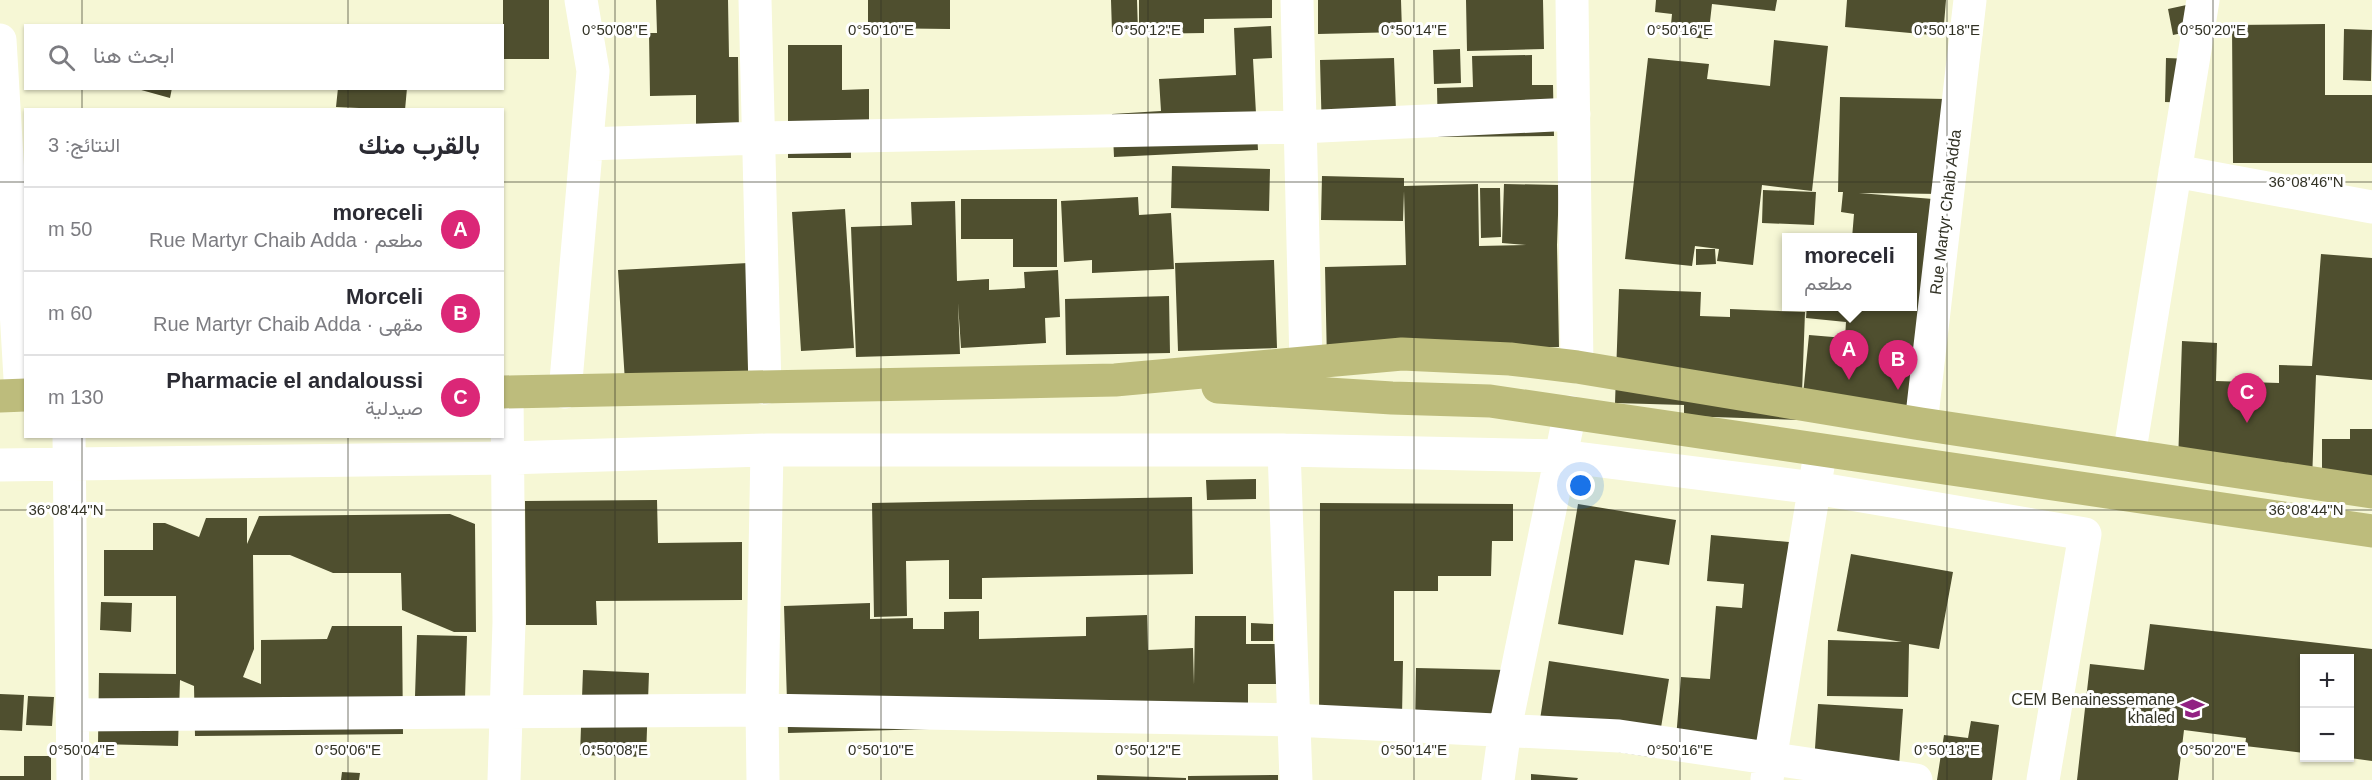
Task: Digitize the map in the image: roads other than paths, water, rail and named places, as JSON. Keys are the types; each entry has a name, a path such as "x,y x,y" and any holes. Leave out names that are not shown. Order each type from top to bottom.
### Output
{"main road":[{"path":"505,392 1115,380 1402,354 1510,359 1577,367 1921,424 2372,492"},
{"path":"1115,380 1392,398 1490,401 2372,531"}],"street":[{"path":"565,392 593,71 580,0"},
{"path":"755,0 765,388"},
{"path":"1297,0 1306,363"},
{"path":"1572,0 1577,367"},
{"name":"Rue Martyr Chaib Adda","path":"1921,424 1970,0"},
{"path":"2129,456 2203,0"},
{"path":"0,40 15,395"},
{"path":"587,144 759,138 1300,127 1574,114"},
{"path":"2175,171 2372,207"},
{"path":"504,780 509,622 508,458 505,392"},
{"path":"1498,780 1505,729 1570,412"},
{"path":"69,450 73,780"},
{"path":"0,465 69,450 508,458 767,450 1284,450 1561,456 1815,488 2085,534 2043,780"},
{"path":"763,780 762,710 767,450"},
{"path":"1284,450 1296,780"},
{"path":"1769,769 1821,450"},
{"path":"72,714 762,710 1294,720 1619,736 1769,769 1916,780"}],"place":[{"name":"moreceli","path":"1849,380"},
{"name":"Morceli","path":"1898,390"},
{"name":"Pharmacie el andaloussi","path":"2247,423"},
{"name":"CEM Benainessemane khaled","path":"2193,708"}]}
